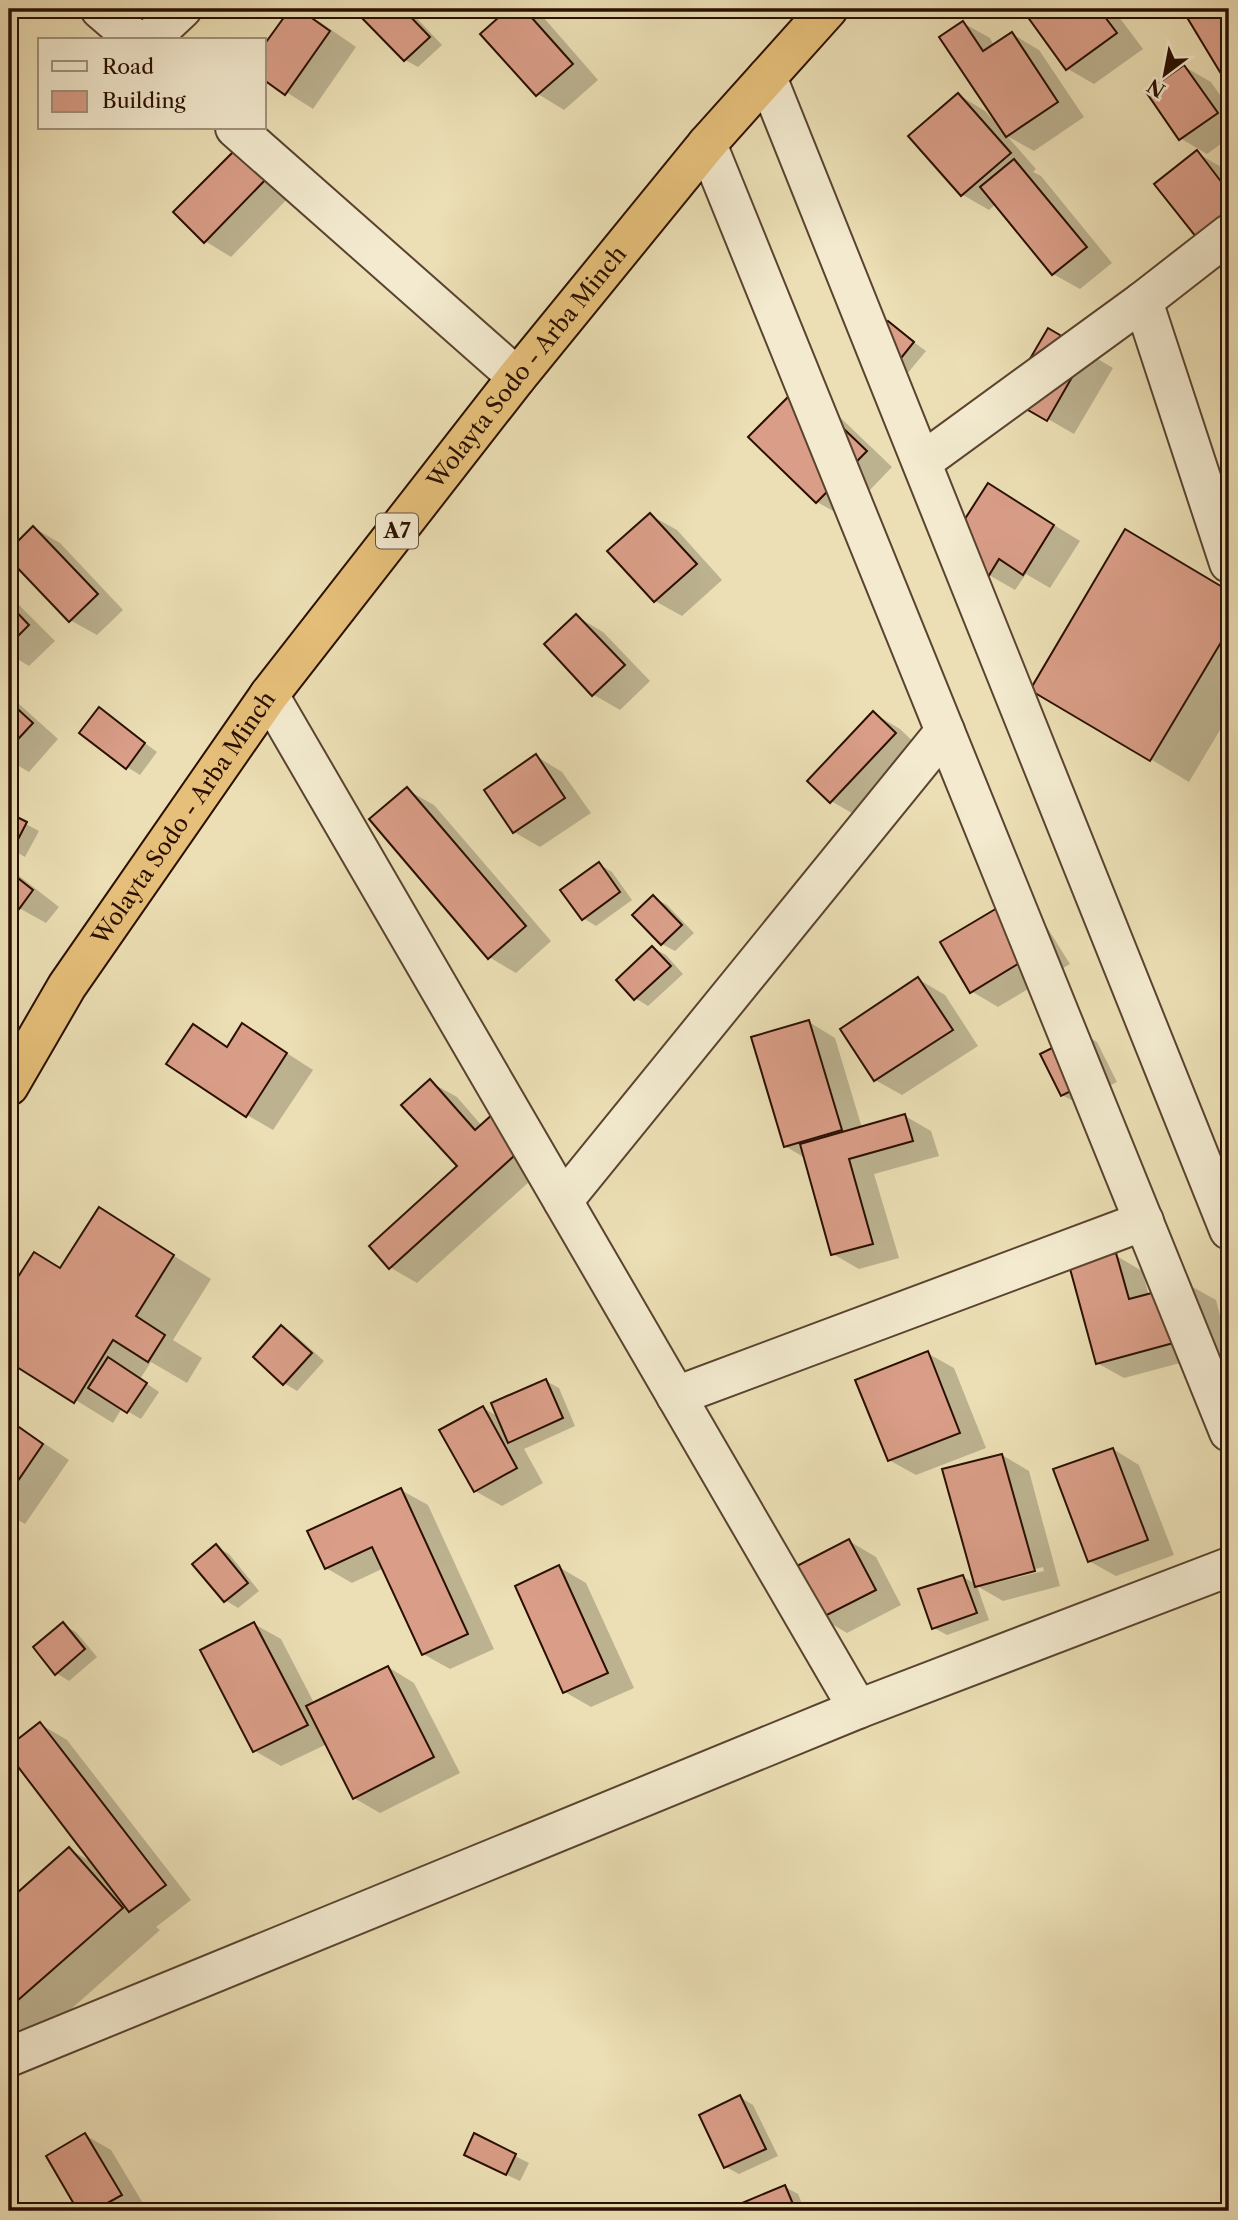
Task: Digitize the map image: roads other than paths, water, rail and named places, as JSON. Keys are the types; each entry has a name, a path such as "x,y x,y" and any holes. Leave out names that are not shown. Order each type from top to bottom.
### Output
{"highway":[{"name":"Wolayta Sodo - Arba Minch","path":"9,1086 67,986 269,695 517,377 707,144 828,9"}],"street":[{"path":"100,9 134,38"},
{"path":"151,38 182,9"},
{"path":"767,77 1229,1230"},
{"path":"237,130 517,377"},
{"path":"707,144 1229,1432"},
{"path":"922,462 1143,301 1229,234"},
{"path":"1143,301 1229,563"},
{"path":"269,695 858,1709"},
{"path":"563,1201 945,731"},
{"path":"676,1396 1144,1221"},
{"path":"9,2057 858,1709 1229,1567"}]}
